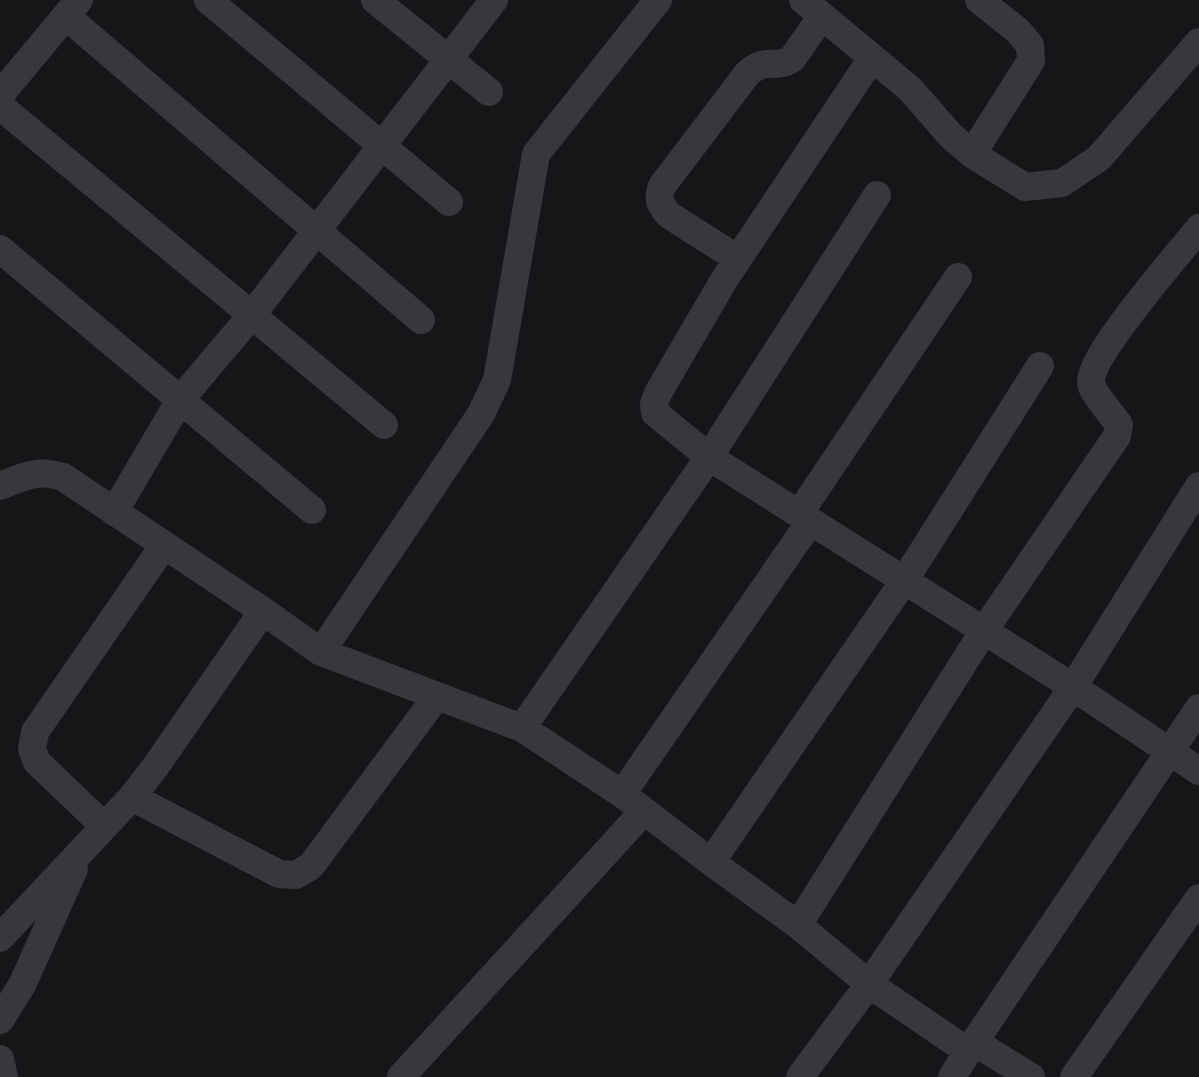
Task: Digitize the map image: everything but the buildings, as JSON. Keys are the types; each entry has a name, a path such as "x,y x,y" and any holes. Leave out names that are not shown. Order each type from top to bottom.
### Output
{"street":[{"path":"208,0 449,202"},
{"path":"375,0 489,92"},
{"path":"114,512 180,400 251,316 494,0"},
{"path":"321,652 481,414 497,380 536,154 658,0"},
{"path":"972,154 1031,61 1030,45 1017,30 979,0"},
{"path":"0,95 73,8 317,230 421,320"},
{"path":"738,259 669,215 661,207 658,196 662,186 747,74 761,63 785,64 792,59 812,8 910,89 951,136 972,154 1025,188 1062,183 1099,158 1199,42"},
{"path":"872,58 738,259 664,383 654,404 655,413 709,457 1073,687 1199,771"},
{"path":"0,106 384,425"},
{"path":"522,728 709,457 878,195"},
{"path":"798,925 983,632 1117,436 1119,425 1090,386 1091,375 1119,327 1199,228"},
{"path":"0,249 312,510"},
{"path":"401,1077 633,802 805,518 958,277"},
{"path":"711,862 904,581 1040,366"},
{"path":"0,486 30,474 45,472 63,477 321,652 522,728 633,802 798,925 869,984 960,1046 964,1049 963,1058"},
{"path":"800,1077 869,984 1073,687 1199,486"},
{"path":"104,826 37,762 32,749 35,732 164,545"},
{"path":"0,938 132,797 263,611"},
{"path":"132,797 279,874 296,875 310,866 437,696"},
{"path":"963,1058 1199,708"},
{"path":"0,1020 22,985 83,848"},
{"path":"1074,1077 1199,898"},
{"path":"963,1058 1031,1077"},
{"path":"0,1059 4,1077"}]}
